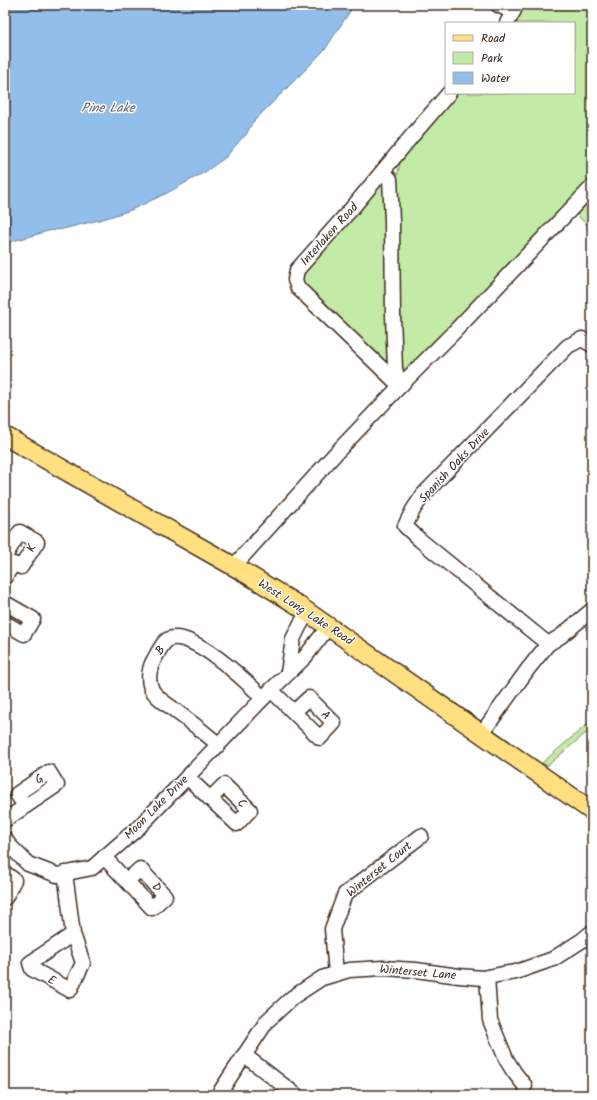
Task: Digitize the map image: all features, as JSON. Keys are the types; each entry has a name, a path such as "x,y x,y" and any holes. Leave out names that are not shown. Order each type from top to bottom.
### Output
{"main road":[{"name":"West Long Lake Road","path":"5,436 234,566 308,612 592,811"}],"street":[{"path":"498,5 512,13"},
{"name":"Interlaken Road","path":"400,386 307,298 298,288 295,280 297,270 353,207 448,94"},
{"path":"383,171 390,178 395,369 400,386"},
{"path":"234,566 336,453 592,187"},
{"name":"Spanish Oaks Drive","path":"548,644 420,540 406,526 413,510 423,495 568,346 582,339 592,345"},
{"path":"5,577 8,560"},
{"path":"5,603 33,619 24,634 5,623"},
{"path":"482,733 548,644 561,636 592,610"},
{"path":"288,673 293,639 308,612"},
{"name":"Moon Lake Drive","path":"7,848 28,864 57,875 92,868 139,827 305,656 329,626"},
{"name":"B","path":"218,744 176,710 164,703 151,689 149,672 153,660 168,640 180,638 199,646 267,694"},
{"path":"267,694 294,712"},
{"path":"187,776 210,798"},
{"path":"5,820 25,806"},
{"name":"Winterset Court","path":"336,974 332,930 345,894 421,836"},
{"path":"104,857 127,881"},
{"path":"5,873 14,880 5,898"},
{"path":"65,873 72,934"},
{"name":"Winterset Lane","path":"218,1095 267,1021 293,997 322,978 349,970 383,968 416,970 459,976 487,977 516,972 553,959 582,941 592,932"},
{"path":"487,977 490,1020 506,1059 525,1086"},
{"path":"244,1055 296,1095"}],"green space":[{"path":"521,5 592,5 592,181 403,374 400,369 396,181 400,163 412,145 455,94 575,94 575,22 512,22"},
{"path":"378,184 382,184 386,189 390,354 387,361 379,359 306,292 301,276"},
{"path":"592,197 592,230 577,215"},
{"path":"592,720 592,728 547,766 542,763"}],"water":[{"name":"Pine Lake","path":"5,5 354,5 326,48 252,123 246,135 226,157 205,172 167,193 131,210 103,219 63,229 48,231 5,243"}]}
